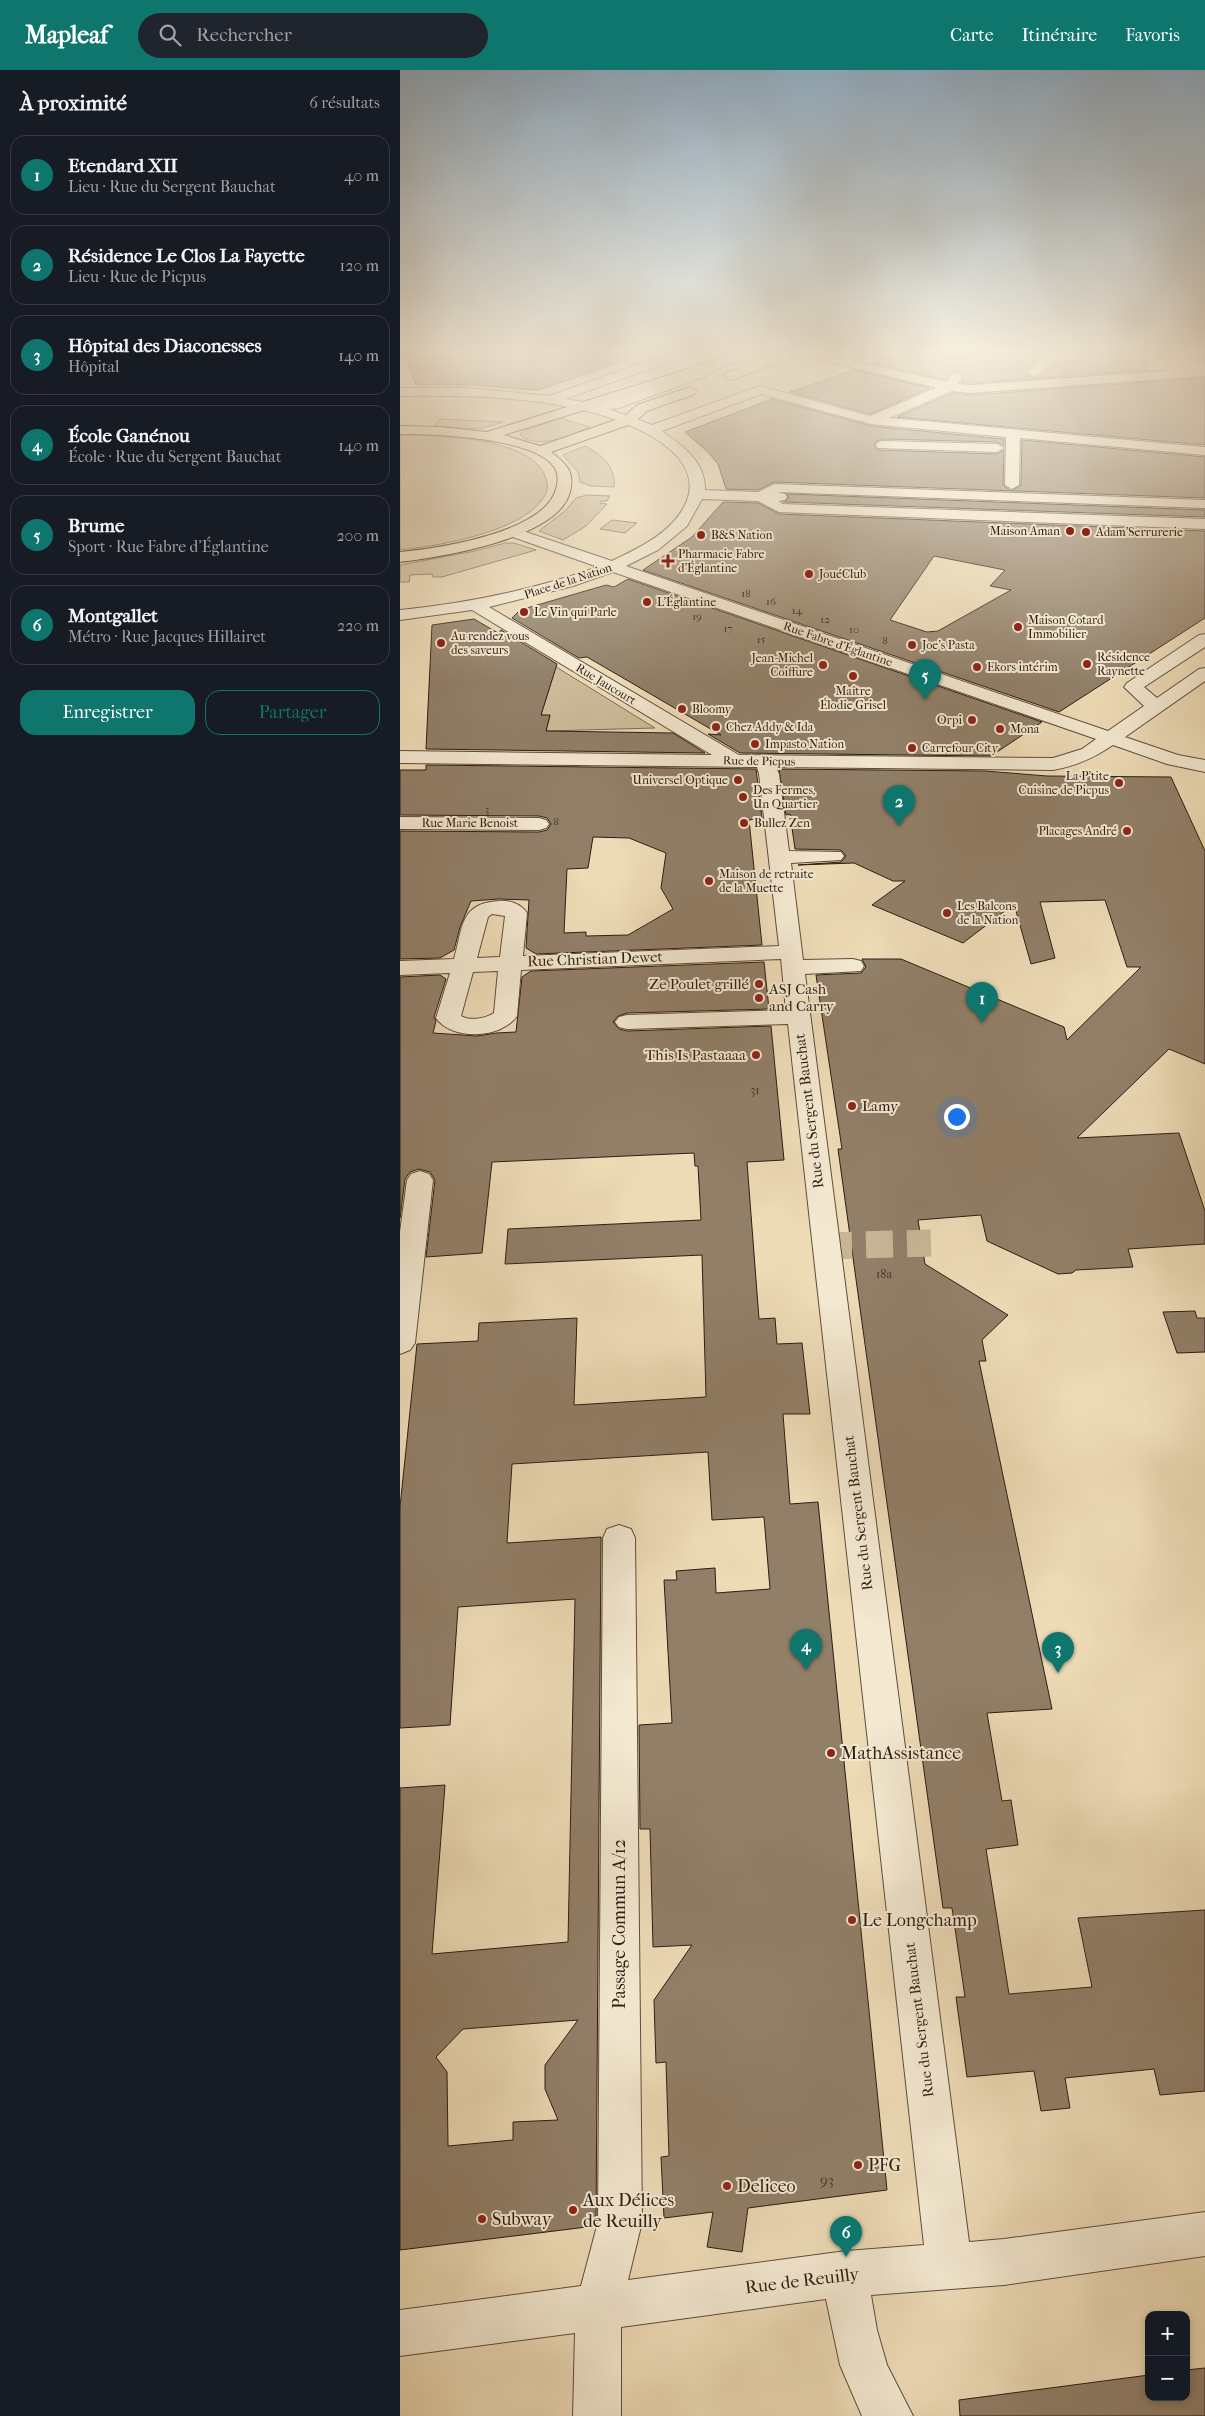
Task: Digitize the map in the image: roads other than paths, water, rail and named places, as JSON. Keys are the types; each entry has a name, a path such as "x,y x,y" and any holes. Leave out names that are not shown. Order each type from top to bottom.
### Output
{"main road":[{"path":"400,557 464,547 512,532 550,511 565,491 566,479 562,469 555,463"}],"street":[{"path":"690,463 696,473 697,494 1205,513"},
{"path":"1012,485 1013,463"},
{"path":"762,496 774,488 1205,504"},
{"name":"Place de la Nation","path":"400,615 476,606 552,588 613,566 657,542 674,529 687,514 697,494"},
{"path":"762,496 779,508 1205,524"},
{"name":"Rue Fabre d'Églantine","path":"512,532 1111,738 1199,766"},
{"name":"Rue Jaucourt","path":"476,606 737,762"},
{"path":"1156,708 1133,687 1205,639"},
{"name":"Rue de Picpus","path":"400,758 1053,764 1067,762 1082,756 1156,708 1205,673"},
{"name":"Rue du Sergent Bauchat","path":"764,761 769,774 780,858 949,2266"},
{"name":"Rue Marie Benoist","path":"400,822 539,824"},
{"path":"780,858 834,856"},
{"path":"506,907 516,913 505,1016 492,1025 460,1026 448,1018 463,965 478,914 487,908 506,907"},
{"name":"Rue Christian Dewet","path":"400,968 511,963 792,959 853,966"},
{"path":"627,1022 798,1016"},
{"path":"400,1343 420,1180"},
{"name":"Passage Commun A/12","path":"597,2416 598,2307 620,2222 619,1538"},
{"name":"Rue de Reuilly","path":"400,2332 846,2274 1004,2262 1205,2234"},
{"path":"846,2274 851,2317 868,2381 889,2416"}],"tunnel":[{"path":"825,1246 931,1243"}],"place":[{"name":"Maison Aman","path":"1070,531"},
{"name":"Adam'Serrurerie","path":"1086,532"},
{"name":"B&S Nation","path":"701,535"},
{"name":"Pharmacie Fabre d'Églantine","path":"668,561"},
{"name":"JouéClub","path":"809,574"},
{"name":"L'Églantine","path":"647,602"},
{"name":"Le Vin qui Parle","path":"524,612"},
{"name":"Maison Cotard Immobilier","path":"1018,627"},
{"name":"Au rendez vous des saveurs","path":"441,643"},
{"name":"Joe’s Pasta","path":"912,645"},
{"name":"Résidence Raynette","path":"1087,664"},
{"name":"Jean-Michel Coiffure","path":"823,665"},
{"name":"Ekors intérim","path":"977,667"},
{"name":"Maître Élodie Grisel","path":"853,676"},
{"name":"Brume","path":"925,700"},
{"name":"Bloomy","path":"682,709"},
{"name":"Orpi","path":"972,720"},
{"name":"Chez Addy & Ida","path":"716,727"},
{"name":"Mona","path":"1000,729"},
{"name":"Impasto Nation","path":"755,744"},
{"name":"Carrefour City","path":"912,748"},
{"name":"Universel Optique","path":"738,780"},
{"name":"La P'tite Cuisine de Picpus","path":"1119,783"},
{"name":"Des Fermes, Un Quartier","path":"743,797"},
{"name":"Bullez Zen","path":"744,823"},
{"name":"Résidence Le Clos La Fayette","path":"899,826"},
{"name":"Placages André","path":"1127,831"},
{"name":"Maison de retraite de la Muette","path":"709,881"},
{"name":"Les Balcons de la Nation","path":"947,913"},
{"name":"Ze Poulet grillé","path":"759,984"},
{"name":"ASJ Cash and Carry","path":"759,998"},
{"name":"Etendard XII","path":"982,1023"},
{"name":"This Is Pastaaaa","path":"756,1055"},
{"name":"Lamy","path":"852,1106"},
{"name":"École Ganénou","path":"806,1670"},
{"name":"Hôpital des Diaconesses","path":"1058,1673"},
{"name":"MathAssistance","path":"831,1753"},
{"name":"Le Longchamp","path":"852,1920"},
{"name":"PFG","path":"858,2165"},
{"name":"Deliceo","path":"727,2186"},
{"name":"Aux Délices de Reuilly","path":"573,2210"},
{"name":"Subway","path":"482,2219"},
{"name":"Montgallet","path":"846,2257"}]}
